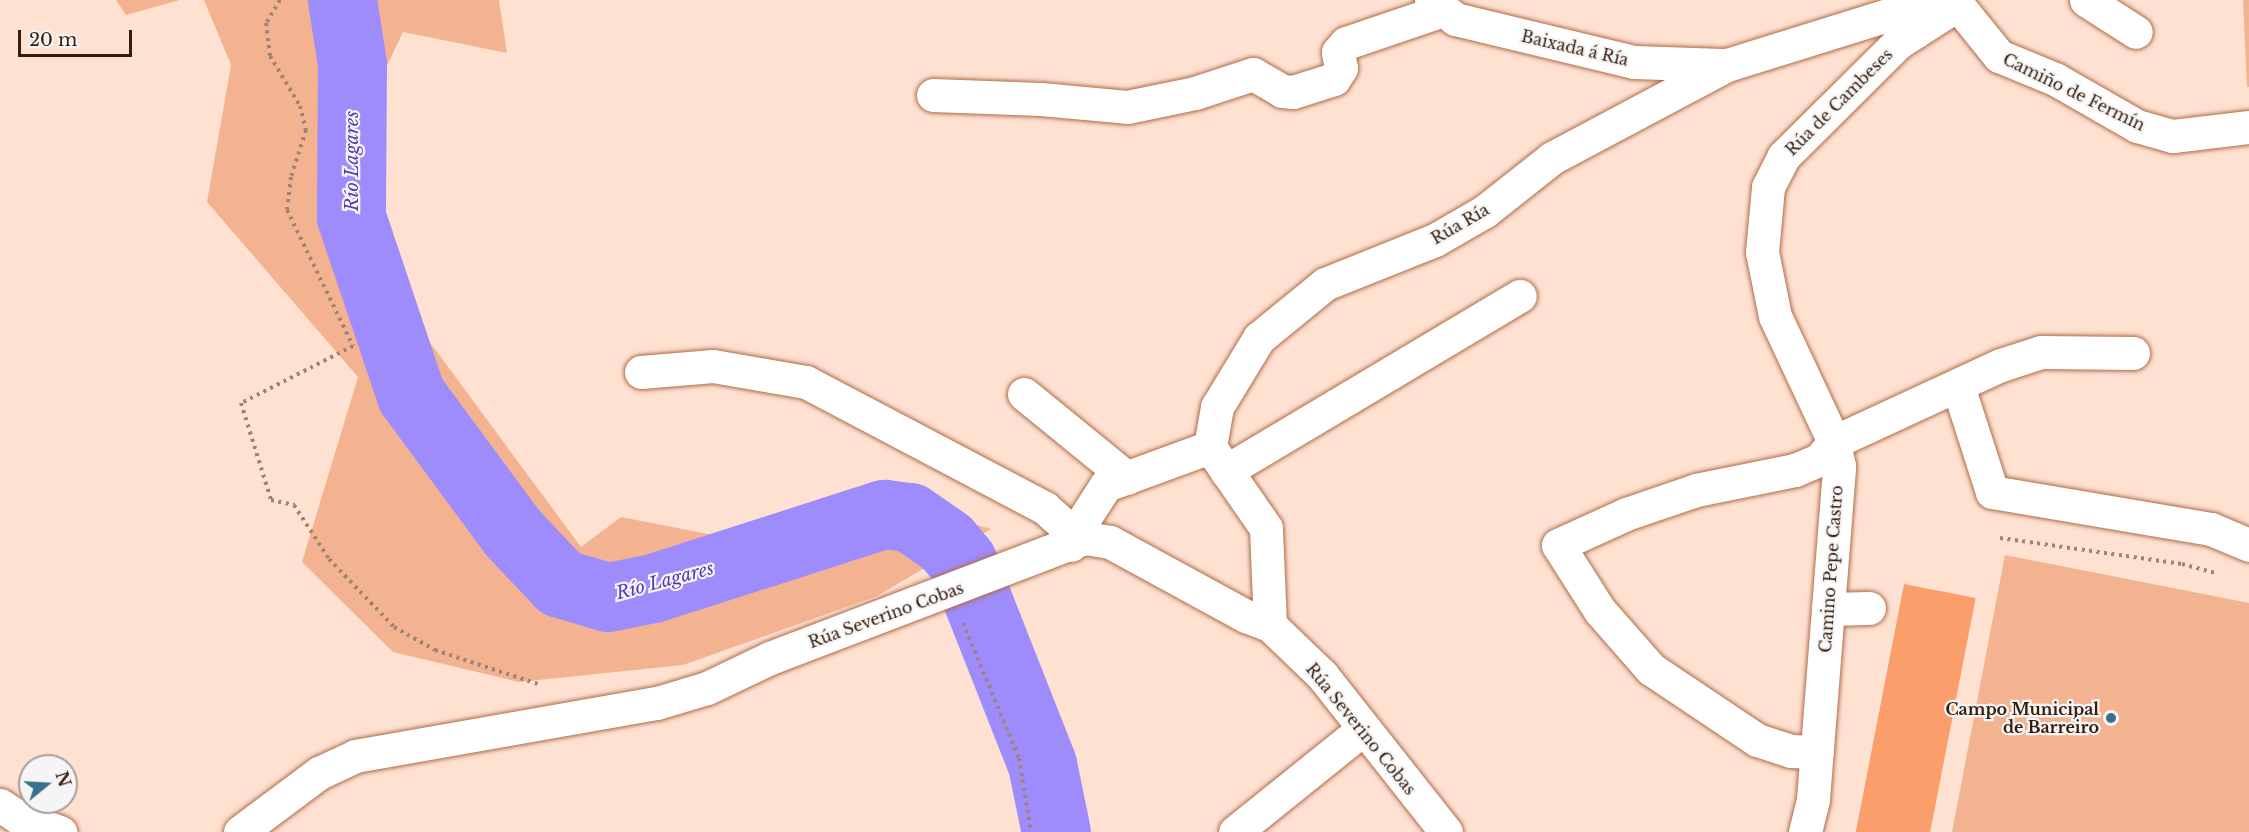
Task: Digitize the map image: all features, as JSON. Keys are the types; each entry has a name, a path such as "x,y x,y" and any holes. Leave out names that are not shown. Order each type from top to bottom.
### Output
{"street":[{"path":"2086,0 2136,32"},
{"name":"Rúa Ría","path":"1218,459 1216,407 1259,338 1325,284 1435,240 1485,211 1552,158 1727,65 1920,5 1962,2"},
{"name":"Camiño de Fermín","path":"1962,2 1999,56 2055,79 2137,126 2173,136 2249,127"},
{"name":"Rúa de Cambeses","path":"1834,442 1775,316 1762,252 1768,187 1783,157 1899,42 1962,2"},
{"path":"933,95 1041,99 1127,107 1195,93 1253,74 1282,92 1293,92 1334,79 1341,68 1338,52 1346,43 1437,5"},
{"name":"Baixada á Ría","path":"1437,5 1455,19 1634,62 1727,65"},
{"path":"1078,542 1082,522 1106,486 1127,478 1218,459 1520,296"},
{"path":"1817,752 1791,752 1757,740 1651,669 1600,611 1558,545 1626,514 1696,490 1795,470 1819,460 1834,442 2001,365 2042,352 2133,353"},
{"path":"641,372 713,366 806,382 1045,508 1078,542"},
{"path":"1958,386 1992,492 2211,529 2249,545"},
{"path":"1024,394 1127,478"},
{"name":"Camino Pepe Castro","path":"1805,832 1814,799 1839,466 1834,442"},
{"path":"1218,459 1266,528 1270,624"},
{"name":"Rúa Severino Cobas","path":"240,832 319,772 355,756 657,703 706,688 770,658 1078,542 1110,542 1246,616 1270,624 1322,675 1446,832"},
{"path":"1828,609 1869,608"},
{"path":"1235,832 1363,729"},
{"path":"0,805 18,817 60,832"}],"path":[{"path":"280,0 266,23 270,56 300,106 306,130 291,177 287,210 353,346 241,403 271,500 294,505 328,558 394,627"},
{"path":"2000,538 2182,564 2227,576"}],"shaded area":[{"path":"116,0 180,0 126,15"},
{"path":"204,0 499,0 507,53 403,32 324,199 581,547 621,517 713,535 861,493 991,529 877,596 683,665 519,682 393,652 302,562 358,377 207,202 231,65"},
{"path":"2243,0 2249,0 2249,87 2247,87"},
{"name":"Campo Municipal de Barreiro","path":"2005,555 2249,603 2249,832 1952,832"}],"building":[{"path":"1904,584 1976,598 1930,832 1856,832"}],"waterway":[{"name":"Río Lagares","path":"342,0 352,64 351,217 411,395 512,532 560,583 608,597 653,588 884,514 910,517 946,542 962,561 1042,764 1056,832"}],"place":[{"name":"Campo Municipal de Barreiro","path":"2111,718"}]}
